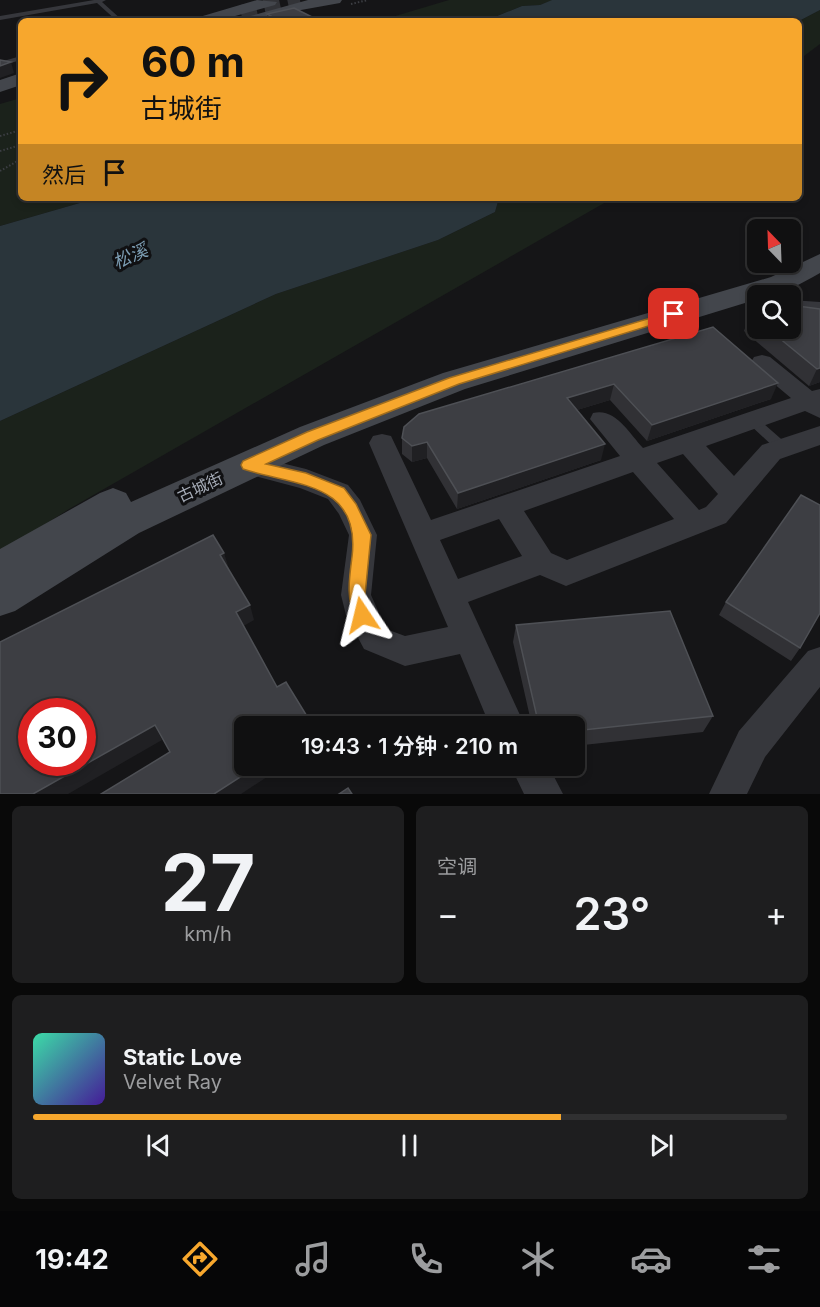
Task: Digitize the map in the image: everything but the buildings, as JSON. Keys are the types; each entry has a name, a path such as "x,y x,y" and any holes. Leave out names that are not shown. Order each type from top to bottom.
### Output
{"main road":[{"path":"224,18 275,7 335,0"},
{"path":"0,86 18,80"},
{"path":"0,91 18,86"},
{"path":"0,100 18,93"},
{"path":"0,100 18,97"},
{"path":"801,252 820,242"},
{"name":"古城街","path":"777,285 820,262"},
{"name":"古城街","path":"0,570 111,504 297,421 436,368 759,273"},
{"name":"古城街","path":"0,598 125,522 312,436 454,381 747,298"}],"street":[{"path":"801,307 820,309"},
{"path":"762,362 816,403"},
{"path":"424,534 753,421 816,403"},
{"path":"602,419 694,524"},
{"path":"506,506 541,562 566,573 716,515 771,452 820,435"},
{"path":"382,443 504,716"},
{"path":"688,443 734,494"},
{"path":"249,465 306,479 338,492 350,508 363,535 356,595 362,615 375,639 405,651 470,637"},
{"path":"452,596 541,562"},
{"path":"728,794 752,744 820,662"},
{"path":"534,776 544,794"}],"lane":[{"path":"0,18 103,0"},
{"path":"98,1 117,18"},
{"path":"0,64 18,59"},
{"path":"753,421 783,448"}],"path":[{"path":"0,136 18,131"},
{"path":"0,151 18,146"},
{"path":"0,171 18,161"}],"shaded area":[{"path":"449,0 553,0 540,5 522,6 492,18 392,17"},
{"path":"820,10 820,44 802,58 802,19"},
{"path":"18,99 18,201 87,201 0,226 0,104"},
{"path":"498,201 608,201 69,509 0,553 0,421 276,294 438,240 495,212"}],"water":[{"path":"552,0 820,0 820,10 802,19 492,18 522,6 540,5"},
{"name":"松溪","path":"87,201 498,201 495,212 438,240 276,294 0,421 0,226"}],"tunnel":[{"path":"241,13 300,0"}],"route":[{"path":"362,615 356,595 363,535 350,508 338,492 306,479 249,465 312,436 454,381 674,314"}]}
